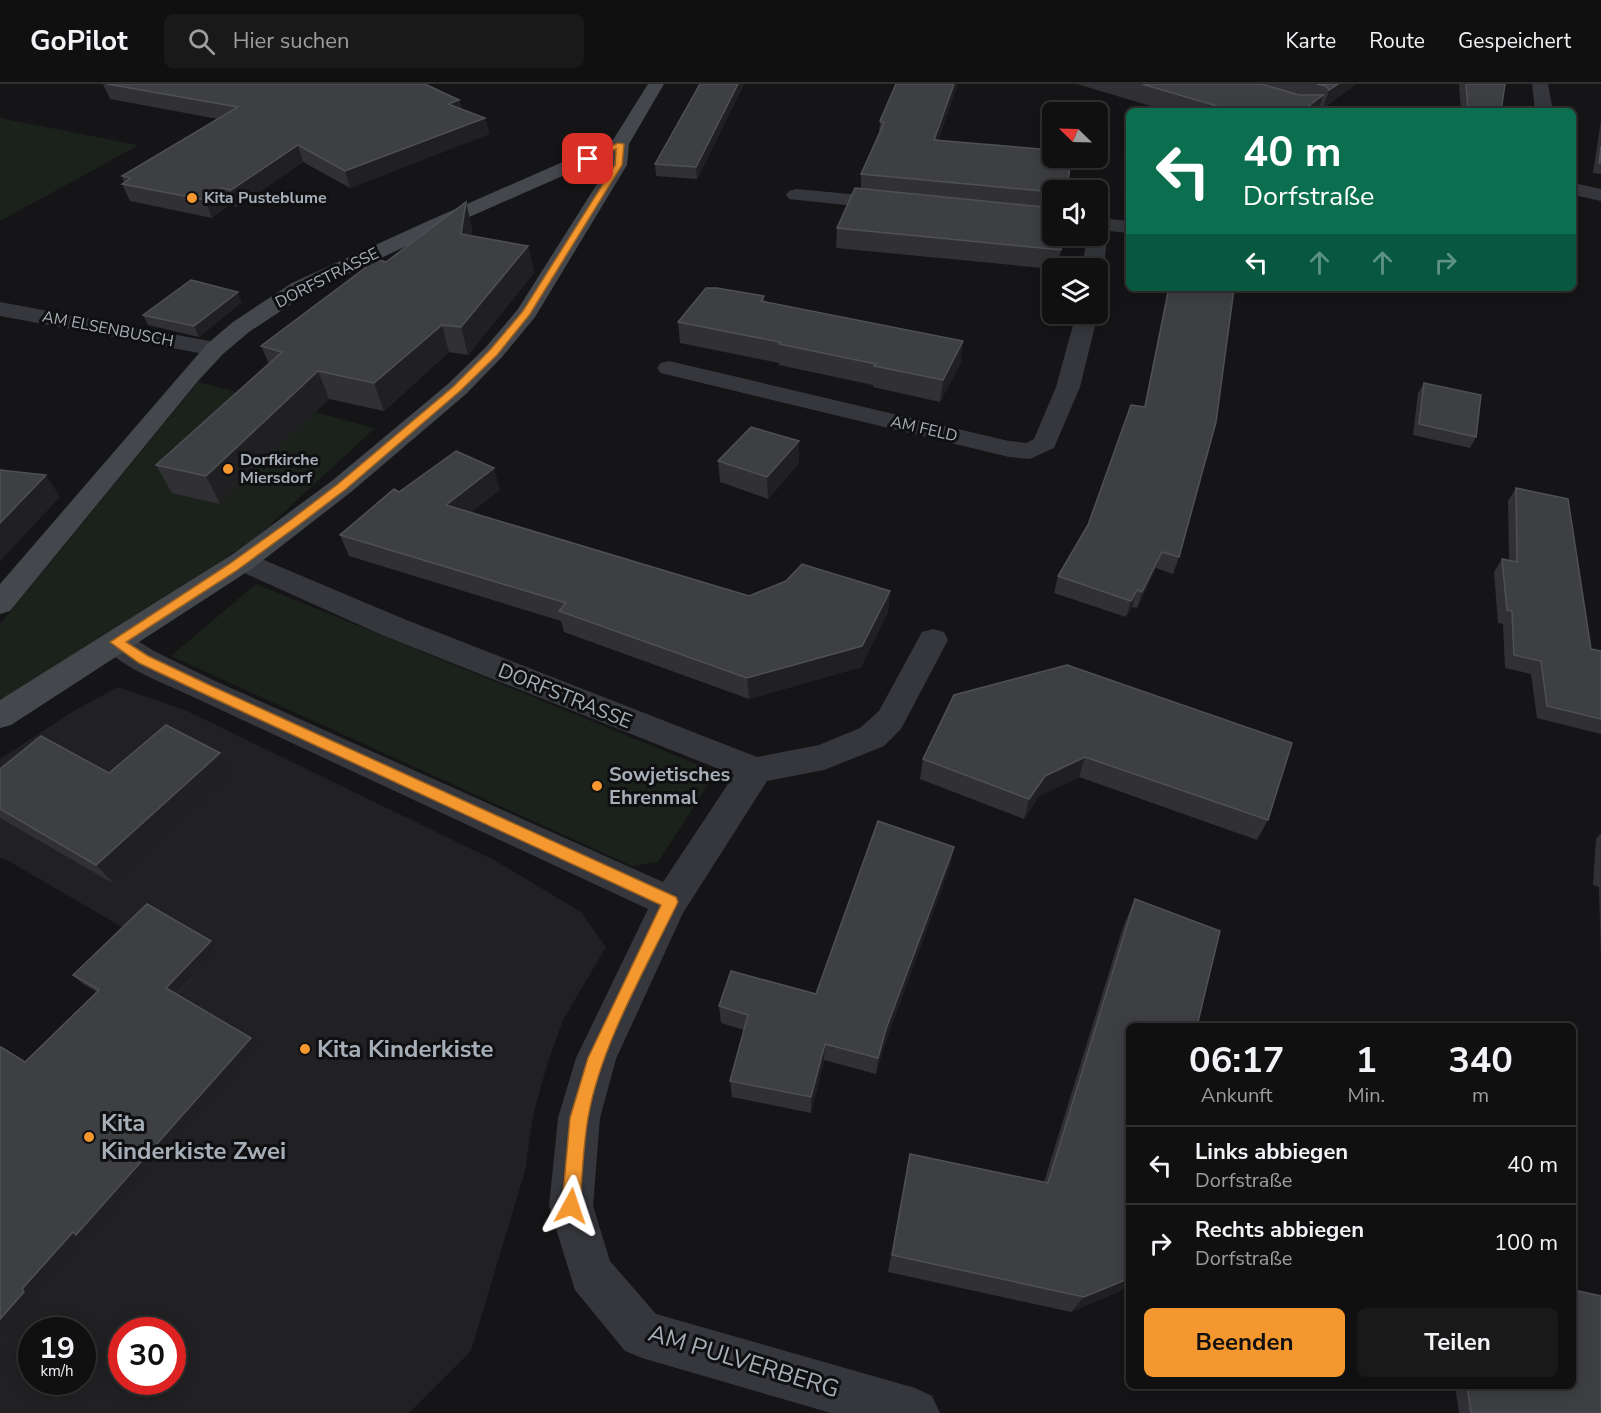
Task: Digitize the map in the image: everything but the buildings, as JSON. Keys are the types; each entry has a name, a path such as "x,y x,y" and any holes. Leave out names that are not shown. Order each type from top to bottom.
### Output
{"main road":[{"path":"0,716 243,561 342,486 457,389 494,352 527,312 618,165 620,144 656,84"},
{"name":"DORFSTRASSE","path":"0,604 215,349 241,327 300,288 435,225 620,144"}],"street":[{"path":"1540,84 1544,108"},
{"path":"1576,189 1601,195"},
{"path":"796,195 907,206"},
{"path":"1108,226 1126,227"},
{"name":"AM ELSENBUSCH","path":"0,309 215,349"},
{"name":"AM FELD","path":"669,368 1008,449 1030,451 1044,443 1068,387 1084,324"},
{"name":"DORFSTRASSE","path":"243,561 393,627 756,770"},
{"path":"756,770 824,757 872,737 890,720 933,640"},
{"path":"116,642 143,659 213,693 670,902"},
{"name":"AM PULVERBERG","path":"756,770 670,902 596,1058 579,1118 571,1206 591,1274 642,1334 915,1413"}],"shaded area":[{"path":"0,118 137,145 137,146 0,221"},
{"path":"198,382 375,428 257,537 40,682 0,699 0,624"},
{"path":"256,584 716,772 658,862 632,866 171,656"},
{"name":"Kita Kinderkiste","path":"118,687 187,711 494,860 581,912 606,947 563,1020 548,1062 533,1115 525,1171 471,1351 409,1413 0,1413 0,1067 36,1071 110,1000 83,984 134,934 0,858 0,759 72,712"}],"place":[{"name":"Kita Pusteblume","path":"192,198"},
{"name":"Dorfkirche Miersdorf","path":"228,469"},
{"name":"Sowjetisches Ehrenmal","path":"597,786"},
{"name":"Kita Kinderkiste","path":"305,1049"},
{"name":"Kita Kinderkiste Zwei","path":"89,1137"}],"route":[{"path":"571,1206 579,1118 596,1058 670,902 202,688 143,659 116,642 232,568 342,486 457,389 494,352 527,312 575,236 618,165 620,144 588,159"}]}
